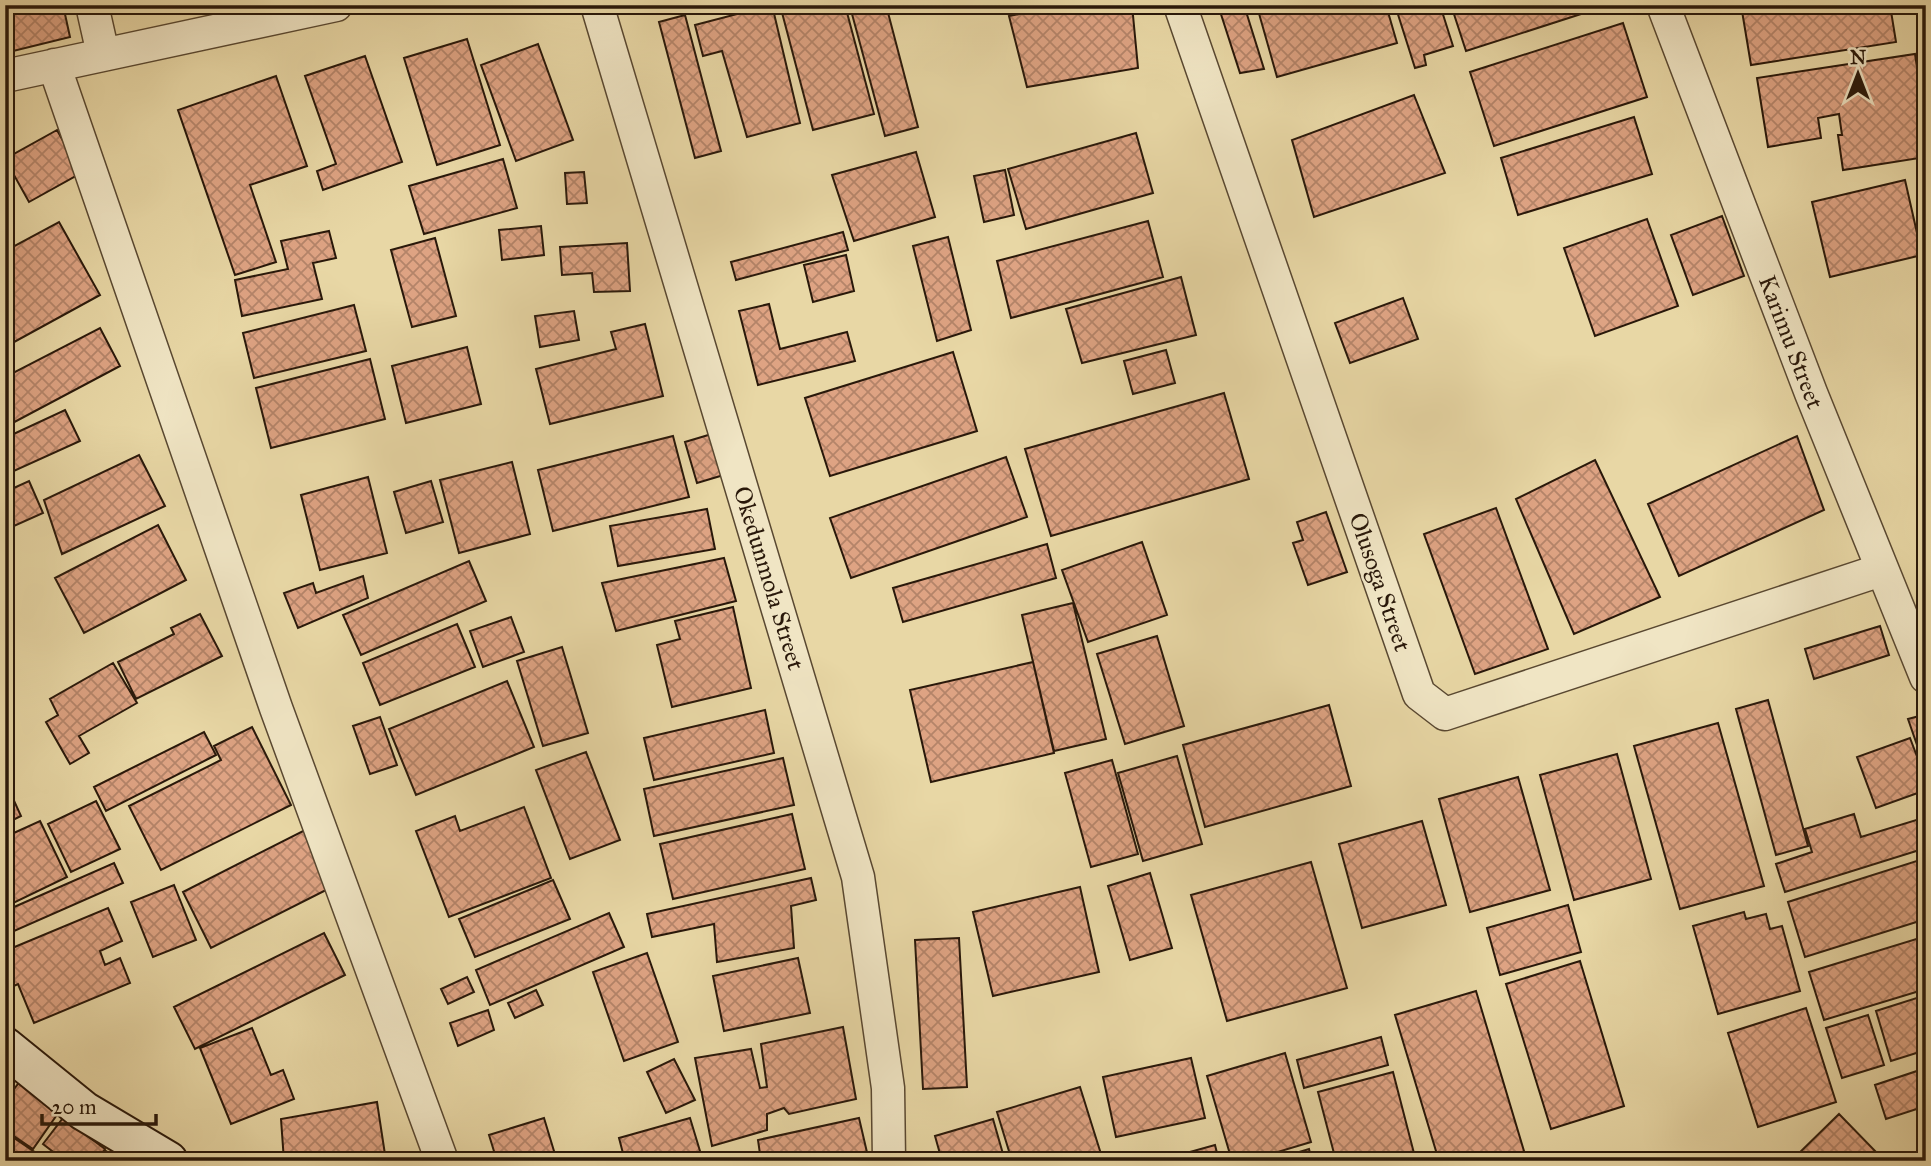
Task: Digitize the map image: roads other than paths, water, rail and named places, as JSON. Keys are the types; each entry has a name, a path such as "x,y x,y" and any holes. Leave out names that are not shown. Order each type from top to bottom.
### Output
{"street":[{"path":"92,5 103,54"},
{"path":"5,76 336,5"},
{"name":"Okedunmola Street","path":"597,5 858,877 888,1088 889,1161"},
{"name":"Olusoga Street","path":"1180,5 1419,694 1445,713 1881,570"},
{"name":"Karimu Street","path":"1663,5 1811,394 1926,677"},
{"path":"54,65 276,708 442,1161"},
{"path":"5,1047 84,1111 168,1161"}]}
